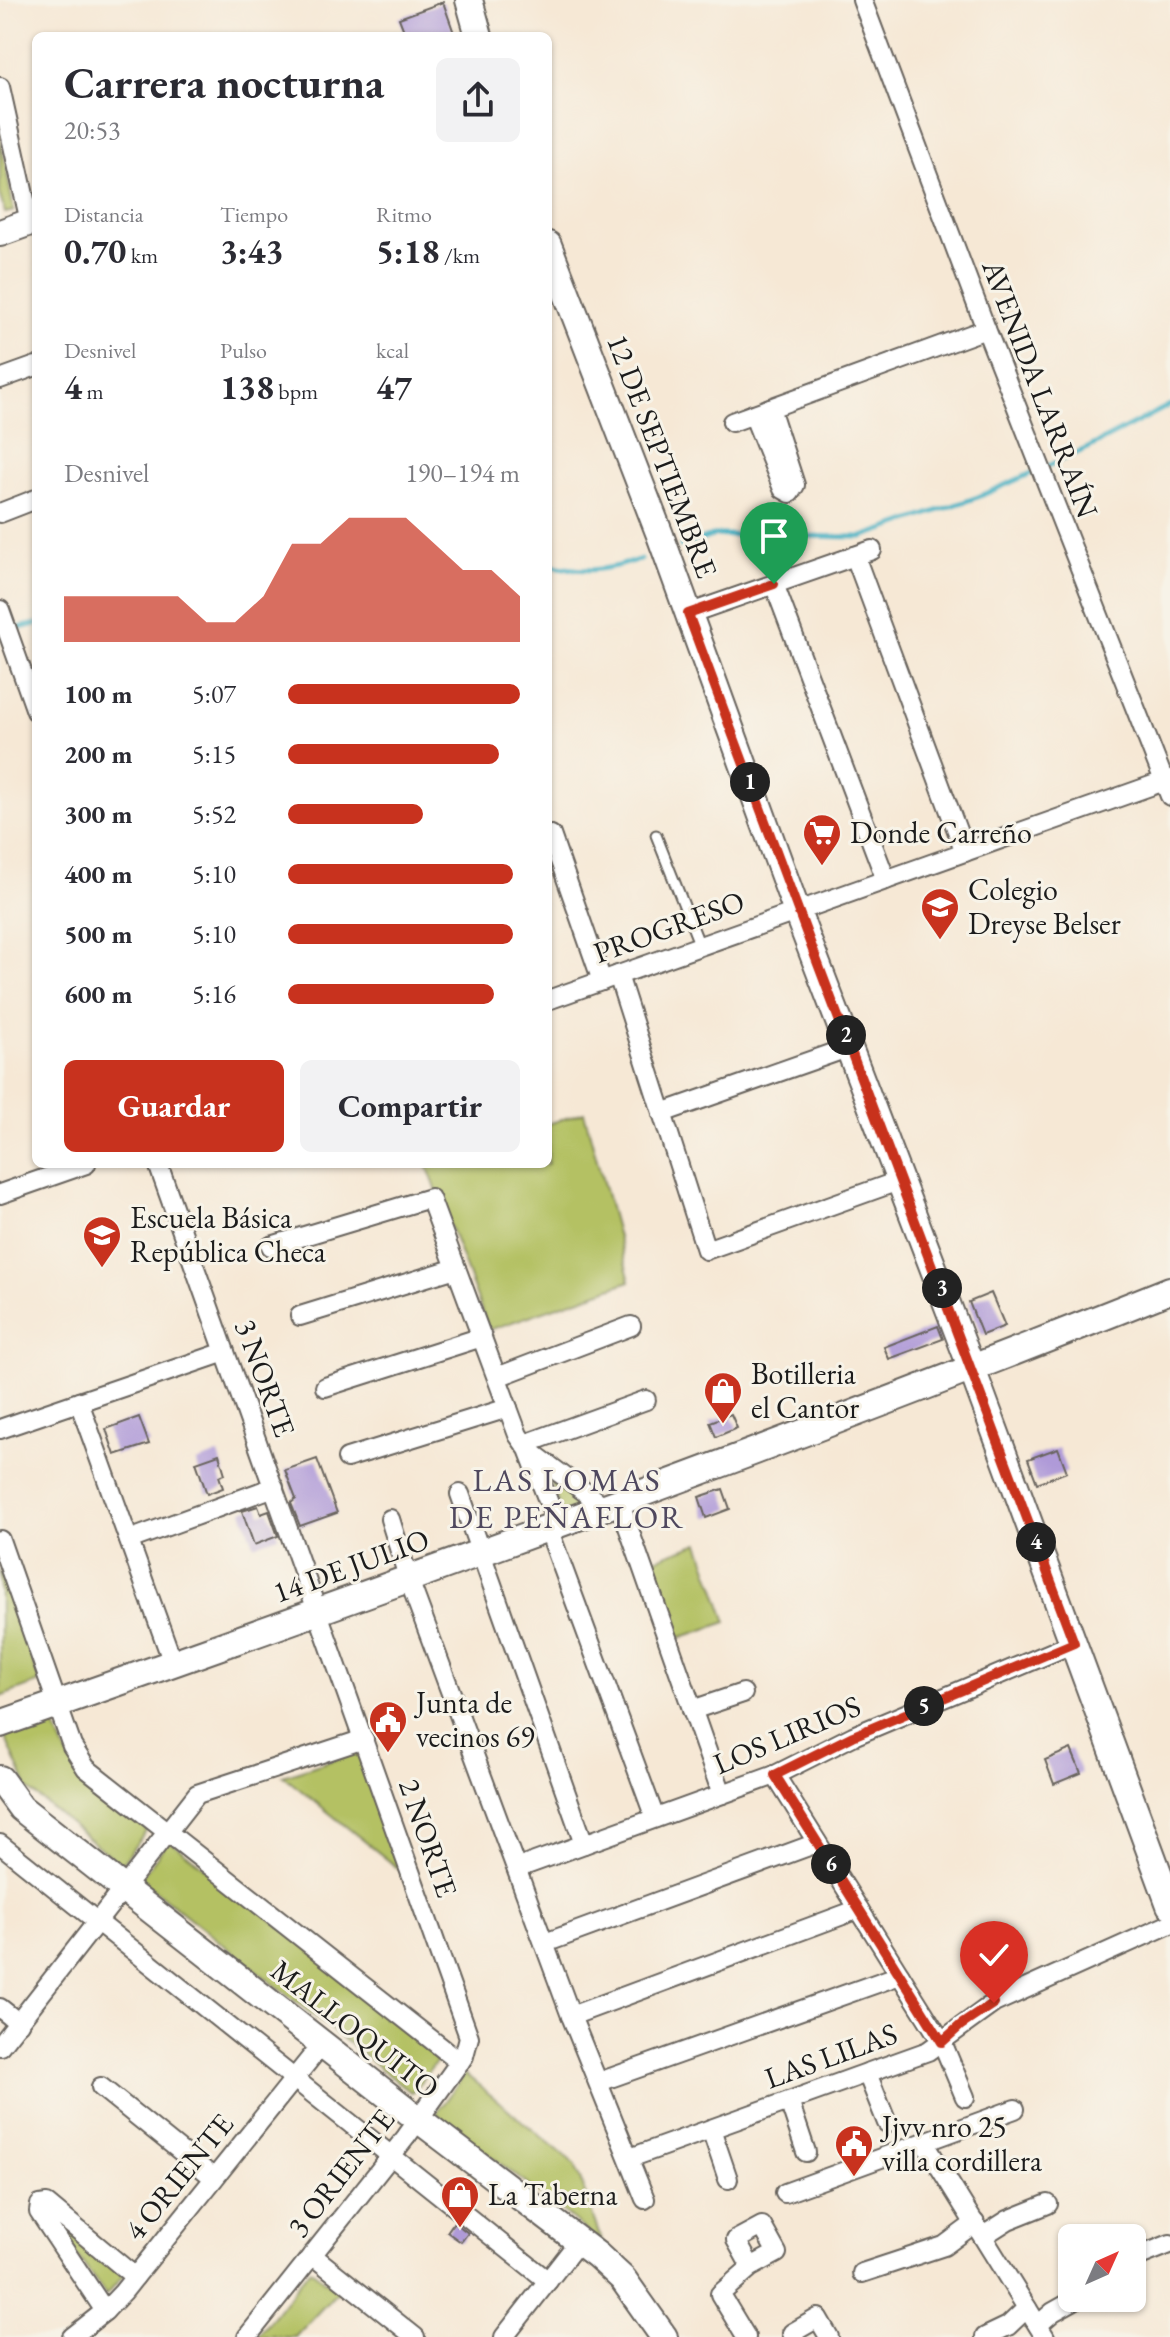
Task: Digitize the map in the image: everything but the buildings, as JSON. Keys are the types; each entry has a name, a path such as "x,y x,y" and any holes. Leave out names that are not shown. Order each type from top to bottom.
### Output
{"street":[{"path":"469,0 478,32"},
{"name":"AVENIDA LARRAÍN","path":"862,0 986,329 1168,786"},
{"path":"0,87 32,217"},
{"path":"0,233 32,221"},
{"name":"12 DE SEPTIEMBRE","path":"554,284 660,535 797,912 972,1369 1170,1905"},
{"path":"732,422 986,329"},
{"path":"0,379 32,367"},
{"path":"0,513 32,501"},
{"path":"688,614 864,553 965,852"},
{"path":"774,584 886,880"},
{"path":"0,610 32,700"},
{"name":"PROGRESO","path":"552,999 965,852 1168,786"},
{"path":"552,837 662,1113 706,1250 901,1180"},
{"path":"662,1113 850,1047"},
{"path":"0,1194 75,1168"},
{"name":"3 NORTE","path":"159,1168 319,1611"},
{"path":"271,1246 430,1198 518,1435 526,1447 655,1818"},
{"path":"300,1316 456,1268"},
{"name":"14 DE JULIO","path":"0,1724 409,1580 972,1369 1170,1290"},
{"path":"497,1377 631,1326"},
{"path":"325,1387 482,1337"},
{"path":"0,1429 225,1352"},
{"path":"526,1447 646,1400"},
{"path":"79,1402 173,1663"},
{"path":"347,1458 508,1408"},
{"path":"526,1447 612,1504 722,1794"},
{"path":"129,1540 274,1487"},
{"path":"460,1494 584,1844"},
{"path":"390,1519 409,1580 571,2016 645,2199"},
{"name":"MALLOQUITO","path":"0,1540 80,1761 460,2062"},
{"name":"2 NORTE","path":"319,1611 469,2037"},
{"name":"LOS LIRIOS","path":"518,1868 775,1775 853,1736 1074,1643"},
{"path":"692,1710 743,1693"},
{"path":"0,2046 197,1794 364,1739"},
{"path":"775,1775 942,2042 965,2097"},
{"name":"MALLOQUITO","path":"0,1779 5,1790 21,1808 579,2241 623,2279 664,2337"},
{"path":"545,1943 817,1843"},
{"path":"0,1844 548,2281"},
{"path":"571,2016 859,1909"},
{"name":"LAS LILAS","path":"630,2158 928,2051 994,2003 1170,1924"},
{"path":"599,2082 900,1975"},
{"path":"0,2008 19,2023"},
{"name":"3 ORIENTE","path":"247,2337 391,2156 460,2062 469,2037"},
{"name":"4 ORIENTE","path":"72,2337 105,2311 135,2277 322,2044"},
{"path":"867,2073 887,2123"},
{"path":"101,2087 214,2178"},
{"path":"789,2101 806,2152"},
{"path":"785,2193 1015,2109"},
{"path":"711,2129 728,2179"},
{"path":"924,2142 1041,2331 1058,2309"},
{"path":"105,2311 39,2212 40,2205 47,2204 135,2277"},
{"path":"862,2273 944,2246 1048,2204"},
{"path":"504,2337 579,2241"},
{"path":"1146,2253 1170,2244"},
{"path":"312,2255 415,2337"},
{"path":"746,2337 720,2294 751,2267"},
{"path":"985,2337 1008,2326 1027,2308"},
{"path":"794,2337 792,2333 818,2318 829,2337"}],"lane":[{"path":"656,835 700,946"}],"green space":[{"path":"0,136 14,211 5,213 0,196"},
{"path":"584,1112 630,1281 489,1330 428,1168 552,1168 552,1123"},
{"path":"549,1477 589,1504 562,1514"},
{"path":"699,1543 727,1622 679,1638 652,1560"},
{"path":"0,1570 40,1682 0,1697"},
{"path":"48,1711 68,1757 150,1825 121,1865 28,1789 1,1728"},
{"path":"363,1750 403,1872 283,1776"},
{"path":"169,1840 443,2053 412,2093 140,1879"},
{"path":"465,2074 575,2164 602,2243 436,2113"},
{"path":"47,2215 124,2275 106,2295"},
{"path":"310,2269 338,2291 295,2337 257,2337"}],"waterway":[{"path":"681,546 715,535 862,537 978,497 1088,448 1170,405"},
{"path":"552,566 595,570 641,559"},
{"path":"15,629 32,625"}],"place":[{"name":"Donde Carreño","path":"822,867"},
{"name":"Colegio Dreyse Belser","path":"940,941"},
{"name":"Escuela Básica República Checa","path":"102,1269"},
{"name":"Botilleria el Cantor","path":"723,1425"},
{"name":"Junta de vecinos 69","path":"388,1754"},
{"name":"Jjvv nro 25 villa cordillera","path":"854,2178"},
{"name":"La Taberna","path":"460,2229"}],"district":[{"name":"LAS LOMAS DE PEÑAFLOR","path":"567,1498"}],"route":[{"path":"774,584 688,614 797,912 1074,1643 853,1736 775,1775 942,2042 994,2003"}]}
